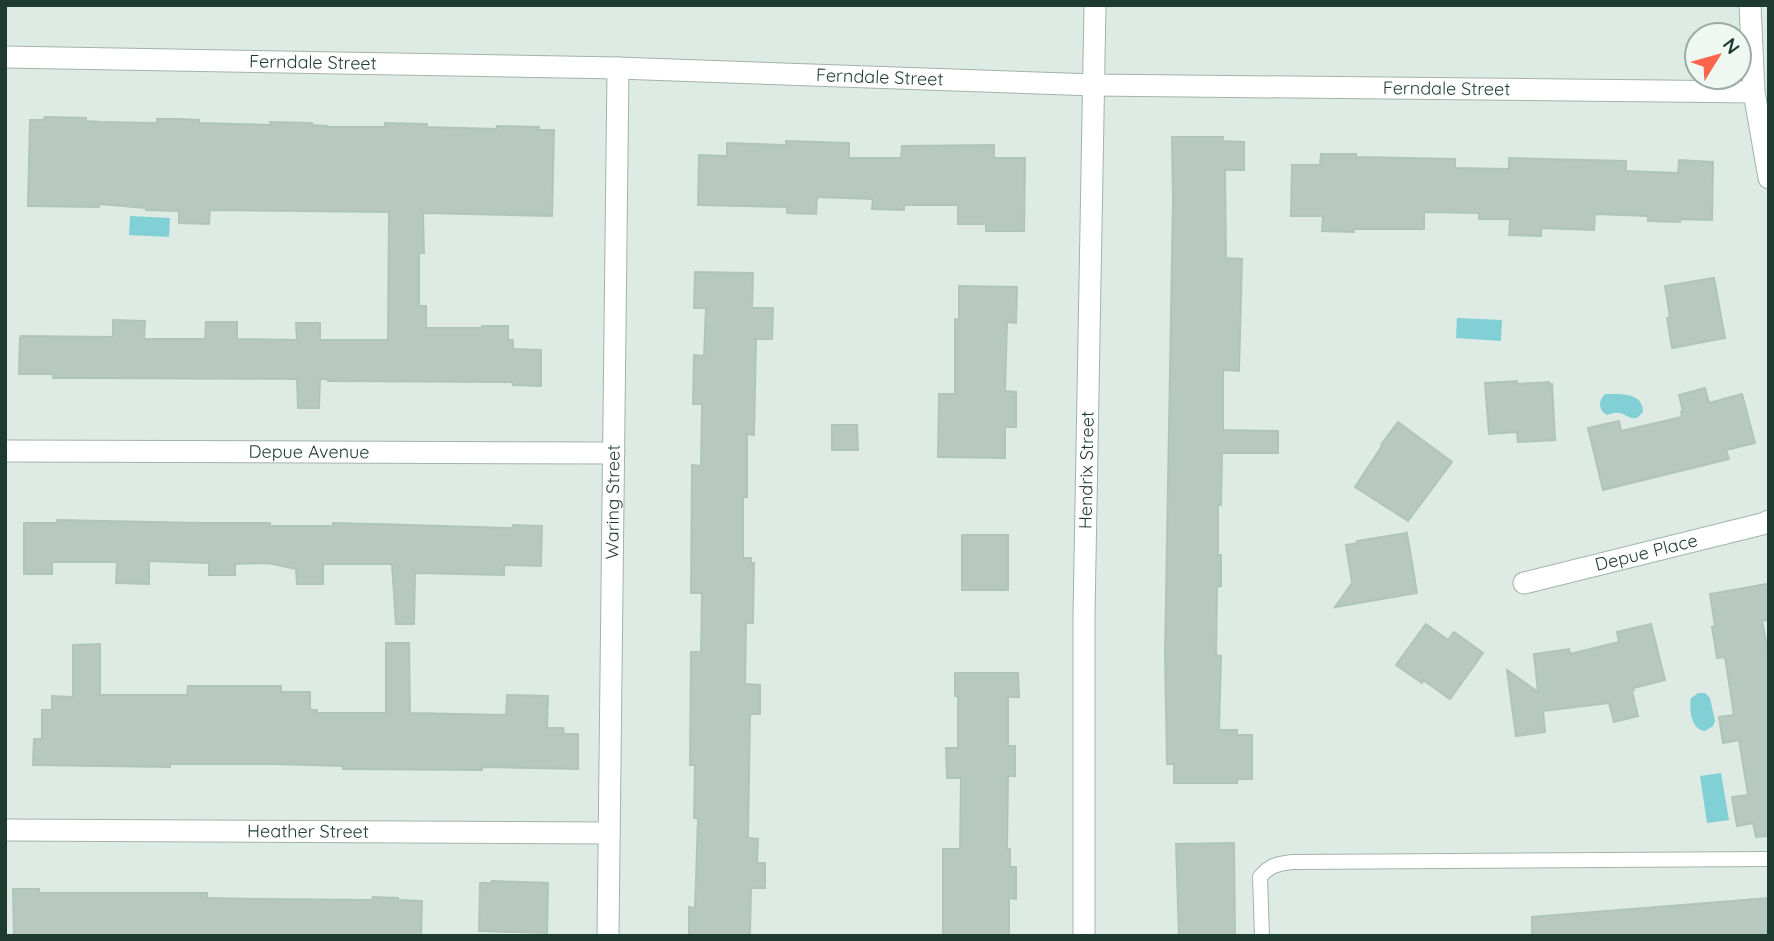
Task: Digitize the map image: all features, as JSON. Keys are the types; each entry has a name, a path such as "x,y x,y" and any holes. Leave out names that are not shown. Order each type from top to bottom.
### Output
{"street":[{"name":"Hendrix Street","path":"1084,936 1084,615 1095,5"},
{"path":"1750,5 1755,92 1769,178"},
{"name":"Ferndale Street","path":"5,57 618,68 1095,85 1755,92"},
{"name":"Waring Street","path":"608,936 618,68"},
{"name":"Depue Avenue","path":"5,451 614,453"},
{"name":"Depue Place","path":"1524,583 1762,524 1769,520"},
{"name":"Heather Street","path":"5,830 608,833"}],"lane":[{"path":"1262,936 1260,877 1267,868 1278,864 1416,860 1769,859"}],"water":[{"path":"130,216 170,218 169,237 129,235"},
{"path":"1457,318 1502,320 1501,341 1456,338"},
{"path":"1605,394 1630,395 1639,401 1643,412 1637,418 1621,413 1607,415 1600,405"},
{"path":"1698,693 1705,693 1710,698 1715,721 1713,726 1705,731 1700,730 1694,723 1690,708 1691,698"},
{"path":"1721,773 1729,820 1707,823 1700,776"}],"building":[{"path":"45,117 86,118 86,121 101,122 157,123 157,119 181,119 199,120 199,123 312,123 327,127 385,127 385,123 497,129 497,126 539,127 538,130 554,130 552,216 423,213 424,253 419,253 419,306 426,306 426,328 508,326 508,340 513,340 513,349 541,350 541,386 513,385 512,382 320,379 319,408 298,408 297,379 53,378 53,374 19,374 21,336 113,337 113,320 145,321 144,339 205,339 206,322 237,322 237,339 297,340 296,323 320,323 320,340 388,340 389,212 210,210 209,224 179,223 179,211 99,204 99,207 28,206 30,120 44,120"},
{"path":"1172,137 1223,137 1222,141 1244,142 1244,170 1225,170 1226,258 1242,259 1239,371 1223,370 1223,430 1278,431 1278,453 1222,453 1221,505 1218,505 1221,586 1217,587 1216,655 1221,656 1219,730 1237,730 1237,735 1252,735 1252,779 1237,779 1237,783 1174,783 1174,764 1167,764 1165,654"},
{"path":"786,141 849,143 849,158 901,158 902,146 994,145 994,158 1025,158 1024,231 986,231 986,224 958,224 958,205 904,205 904,210 872,209 873,199 817,197 816,214 787,213 787,207 698,205 699,155 727,156 727,143 786,145"},
{"path":"1321,154 1455,159 1455,168 1509,169 1509,158 1626,161 1626,171 1678,173 1679,160 1713,162 1712,220 1648,221 1648,216 1595,214 1594,230 1541,228 1541,236 1509,235 1510,219 1479,219 1479,213 1424,212 1424,229 1322,231 1323,216 1291,216 1292,165 1320,165"},
{"path":"695,272 753,273 752,308 773,308 772,339 756,339 754,435 747,434 747,497 743,497 743,558 751,558 751,563 754,563 753,623 746,623 745,684 760,685 760,714 750,714 748,838 758,839 757,863 765,863 765,888 751,888 750,936 689,936 689,907 695,908 698,818 694,818 695,765 690,765 691,652 701,652 702,593 691,593 692,465 701,466 702,404 693,404 694,355 704,356 706,308 694,308"},
{"path":"1714,278 1725,338 1672,348 1665,286"},
{"path":"959,286 1017,287 1016,323 1007,322 1005,391 1016,392 1016,427 1005,427 1005,458 938,457 939,394 955,394 955,319 959,320"},
{"path":"1517,381 1517,384 1552,384 1555,440 1518,442 1517,432 1489,434 1485,383"},
{"path":"1705,388 1709,403 1742,394 1755,443 1726,450 1729,459 1603,490 1588,428 1619,421 1621,431 1682,417 1679,395"},
{"path":"1398,422 1452,462 1408,521 1355,487"},
{"path":"832,425 857,425 858,450 832,450"},
{"path":"57,520 270,523 270,526 333,526 333,523 513,528 513,525 542,526 541,566 504,565 504,575 415,573 414,624 396,624 392,564 323,564 323,584 297,584 296,569 268,563 235,564 235,575 209,575 209,563 149,561 149,584 116,583 117,562 52,562 52,574 24,574 24,523 57,523"},
{"path":"1407,533 1417,593 1335,607 1352,583 1346,545"},
{"path":"962,535 1008,535 1008,590 962,590"},
{"path":"1767,584 1769,620 1762,621 1769,656 1769,836 1756,837 1753,823 1737,826 1732,797 1748,795 1739,740 1723,743 1719,717 1734,715 1725,657 1717,658 1710,594"},
{"path":"1426,624 1448,640 1454,632 1483,653 1450,699 1396,665"},
{"path":"1651,624 1665,680 1633,688 1638,716 1614,722 1609,703 1543,711 1545,732 1516,736 1507,670 1538,692 1534,654 1569,649 1570,654 1619,642 1617,632"},
{"path":"386,643 409,643 410,713 506,715 507,695 548,696 547,728 563,728 564,734 578,734 578,769 343,769 343,766 274,764 170,764 170,767 33,765 34,739 42,739 42,710 52,710 52,696 73,697 73,645 100,644 100,695 187,695 188,686 281,686 281,692 310,692 310,710 317,710 317,713 386,713"},
{"path":"955,673 1018,673 1019,697 1008,697 1008,746 1015,746 1015,776 1008,776 1007,849 1010,849 1010,867 1016,867 1016,899 1009,898 1009,936 943,936 943,849 960,849 961,778 947,778 946,748 958,748"},
{"path":"1234,843 1235,936 1179,936 1176,844"},
{"path":"480,883 548,883 547,933 479,931"},
{"path":"13,889 39,889 39,893 207,893 207,898 398,898 422,901 421,936 14,936"},
{"path":"1769,898 1769,936 1532,936 1532,917"}]}
